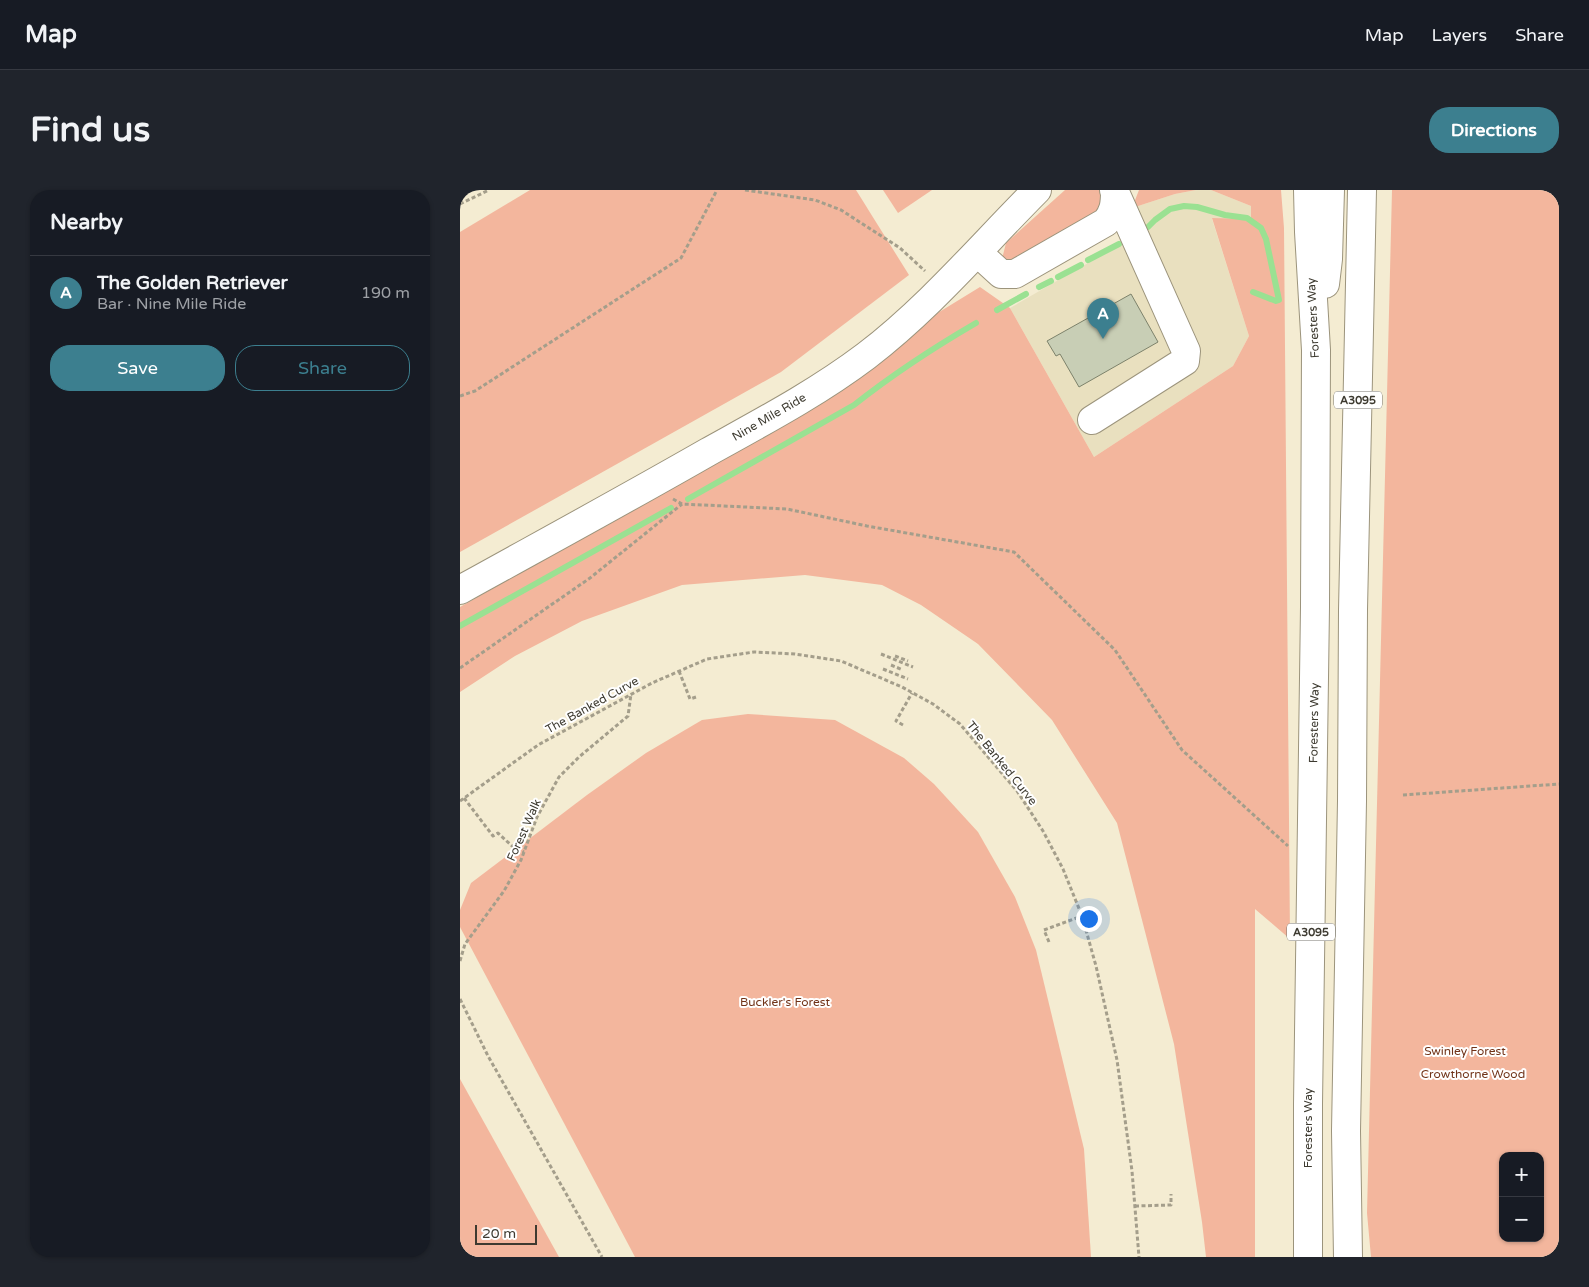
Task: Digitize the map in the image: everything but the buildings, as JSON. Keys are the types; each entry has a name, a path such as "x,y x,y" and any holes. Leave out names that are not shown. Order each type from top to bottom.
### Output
{"main road":[{"name":"Nine Mile Ride","path":"460,590 785,409 867,356 918,312 978,253 1037,190"},
{"name":"Foresters Way","path":"1308,190 1316,350 1308,1257"},
{"path":"1316,350 1328,259 1330,190"},
{"name":"A3095","path":"1348,1257 1346,1131 1352,801 1353,610 1362,190"},
{"path":"1098,227 1111,215 1115,205 1114,191"},
{"path":"1092,420 1185,362 1186,351 1114,191"},
{"path":"978,253 1001,274 1016,274 1098,227 1106,224 1122,224 1130,228"}],"path":[{"path":"460,204 489,190"},
{"path":"460,396 475,391 681,258 717,190"},
{"path":"745,190 815,200 841,210 900,248 928,274"},
{"path":"648,486 682,504 787,509 867,526 1014,552 1115,650 1182,750 1295,852"},
{"path":"460,668 590,578 682,504"},
{"name":"The Banked Curve","path":"460,801 538,745 632,693 707,659 754,652 795,654 841,661 895,684 933,704 960,724 1017,791 1044,831 1063,869 1082,916 1110,1022 1136,1206 1139,1257"},
{"path":"880,654 913,667"},
{"path":"895,656 899,660 908,661"},
{"path":"895,684 897,675 895,666 899,660"},
{"path":"895,666 903,670"},
{"path":"883,669 908,679"},
{"path":"678,671 690,700 696,697"},
{"name":"Forest Walk","path":"460,961 465,944 504,891 524,852 537,818 559,777 579,757 628,716 632,693"},
{"path":"903,725 896,721 912,693"},
{"path":"1403,795 1559,784"},
{"path":"464,798 493,836 498,833 512,846 524,852"},
{"path":"1049,942 1044,930 1082,916"},
{"path":"460,999 488,1056 602,1257"},
{"path":"1136,1206 1171,1204 1170,1194"}],"shaded area":[{"path":"1196,190 1211,190 1251,206 1251,219 1212,219 1249,336 1233,366 1094,457 1010,308 1126,241 1132,208 1175,194"}],"green space":[{"path":"530,190 856,190 909,275 781,372 460,552 460,232"},
{"path":"883,190 932,190 898,213"},
{"path":"1065,190 1100,190 1103,210 1013,266 1002,259 1006,243"},
{"path":"1139,190 1196,190 1175,194 1132,208"},
{"path":"1211,190 1281,190 1284,228 1290,939 1255,909 1255,1257 1206,1257 1174,1044 1117,823 1052,720 978,644 921,605 882,585 805,575 682,585 582,621 515,656 460,692 460,607 827,398 912,336 936,314 980,287 1010,308 1094,457 1233,366 1249,336 1212,218 1251,219 1251,206"},
{"name":"Crowthorne Wood","path":"1392,190 1559,190 1559,1257 1371,1257 1367,1213"},
{"name":"Buckler's Forest","path":"748,714 835,720 904,758 934,784 978,832 1015,897 1036,950 1084,1149 1091,1257 635,1257 460,927 460,910 471,883 646,753 702,720"},
{"path":"460,1079 559,1257 460,1257"}],"waterway":[{"path":"1148,227 1170,209 1184,206 1247,218 1261,228 1266,239 1279,300 1276,301 1253,292"},
{"path":"1088,260 1119,244"},
{"path":"1058,277 1081,265"},
{"path":"1039,287 1051,281"},
{"path":"997,310 1026,294"},
{"path":"688,499 854,405 913,362 976,323"},
{"path":"460,626 671,508"}],"place":[{"name":"The Golden Retriever","path":"1103,339"}],"park label":[{"name":"Swinley Forest","path":"1465,1051"}]}
